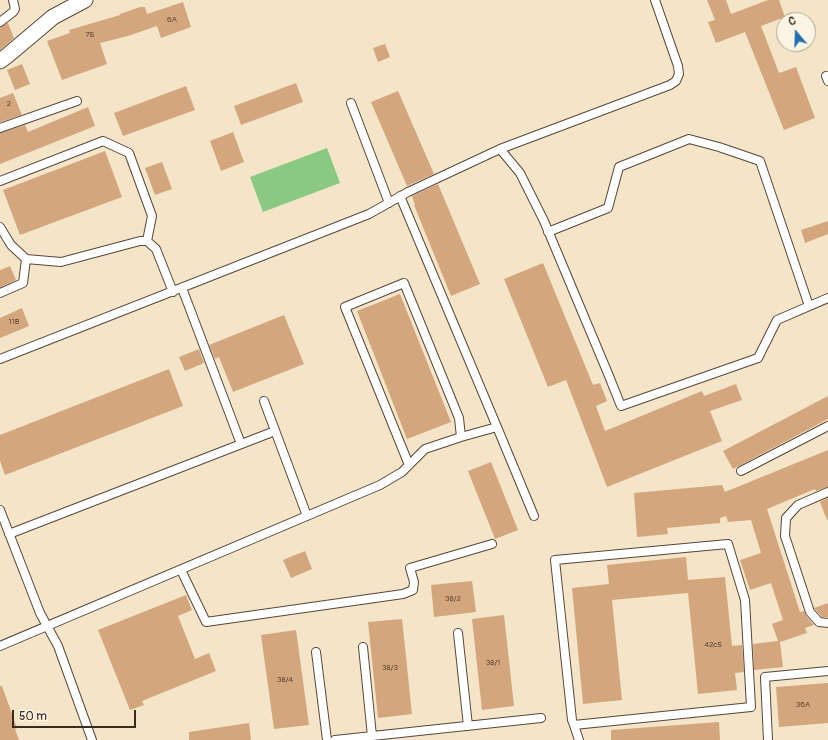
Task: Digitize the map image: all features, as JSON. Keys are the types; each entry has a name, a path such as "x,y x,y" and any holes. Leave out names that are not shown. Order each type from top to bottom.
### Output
{"street":[{"path":"0,61 8,56 53,17 85,0"}],"lane":[{"path":"0,22 15,9 13,0"},
{"path":"0,359 369,214 400,196 500,149 670,85 680,74 655,0"},
{"path":"0,128 78,101"},
{"path":"351,103 389,203"},
{"path":"548,232 608,208 619,167 689,139 719,147 760,161 810,306"},
{"path":"0,181 102,141 129,152 152,216 147,241"},
{"path":"500,149 520,173 548,232 610,376 621,406 758,358 777,320 828,298"},
{"path":"400,196 534,516"},
{"path":"0,227 11,245 26,259 60,262 140,241 147,241 156,248 173,292"},
{"path":"0,293 23,283 26,259"},
{"path":"409,465 345,307 404,283 459,418 461,437"},
{"path":"182,288 241,444"},
{"path":"264,401 307,516"},
{"path":"741,471 828,426"},
{"path":"0,646 380,485 402,472 425,449 497,427"},
{"path":"9,534 275,431"},
{"path":"828,492 798,505 786,518 785,536 810,612 819,622 828,622"},
{"path":"0,510 40,613 58,646 92,740"},
{"path":"181,570 206,622 403,594 413,590 414,582 410,568 492,544"},
{"path":"574,725 751,707 745,600 728,544 555,560 572,720 579,740"},
{"path":"458,634 468,726"},
{"path":"363,647 372,736"},
{"path":"316,652 327,740"},
{"path":"768,740 765,677 828,671"},
{"path":"335,740 542,718"}],"green space":[{"path":"327,148 340,183 263,212 250,177"}],"building":[{"path":"707,0 726,0 731,14 768,0 779,0 783,12 776,12 776,20 761,26 779,73 796,67 815,118 784,130 745,32 716,43 708,22 715,20"},
{"path":"183,2 191,27 161,38 157,26 128,36 100,43 107,64 62,80 47,41 70,33 69,30 120,15 140,7 145,7 147,14"},
{"path":"8,23 14,38 0,50 0,27"},
{"path":"385,44 390,57 378,62 373,48"},
{"path":"22,64 30,84 15,90 7,70"},
{"path":"296,83 303,102 241,125 234,106"},
{"path":"186,86 195,110 123,136 114,113"},
{"path":"398,91 434,174 407,186 371,102"},
{"path":"13,93 22,115 0,122 0,98"},
{"path":"88,107 95,126 0,164 0,133 25,125 28,132"},
{"path":"233,132 244,162 221,171 210,141"},
{"path":"105,151 122,197 20,235 3,190"},
{"path":"162,162 172,189 155,195 145,168"},
{"path":"438,184 480,284 451,296 414,205 412,196"},
{"path":"828,221 828,234 805,243 801,230"},
{"path":"543,263 593,385 600,383 607,401 596,406 605,431 702,391 704,396 736,384 742,400 710,411 722,441 607,487 566,380 548,387 504,279"},
{"path":"10,266 16,280 0,287 0,270"},
{"path":"400,294 451,422 407,439 357,311"},
{"path":"22,308 29,326 0,338 0,318"},
{"path":"284,315 304,364 233,392 219,357 215,359 209,345"},
{"path":"199,349 204,363 185,371 179,357"},
{"path":"169,369 183,406 5,475 0,461 0,435"},
{"path":"828,396 828,419 733,469 723,451"},
{"path":"828,450 828,487 816,491 815,489 767,509 800,612 804,611 806,616 814,625 805,628 807,633 780,642 783,667 754,670 753,644 778,641 772,624 783,620 771,583 750,590 740,560 761,553 751,520 728,522 726,516 720,518 720,523 667,528 668,534 637,537 634,493 722,485 725,492"},
{"path":"491,462 518,530 495,539 468,471"},
{"path":"828,498 828,520 827,520 820,502"},
{"path":"305,551 312,569 291,578 283,560"},
{"path":"686,557 688,580 725,577 732,646 742,645 744,672 735,673 737,690 698,694 688,593 612,600 622,700 583,704 572,588 609,584 607,565"},
{"path":"472,581 476,612 434,617 431,585"},
{"path":"186,595 192,610 178,616 195,659 209,653 216,671 142,701 144,705 130,710 98,630"},
{"path":"828,603 828,617 822,617 814,608"},
{"path":"504,615 514,706 482,710 472,619"},
{"path":"402,619 412,714 378,718 368,622"},
{"path":"296,630 309,725 274,729 261,635"},
{"path":"828,683 828,723 779,727 776,687"},
{"path":"0,686 2,686 17,728 15,729 19,740 0,740"},
{"path":"719,722 720,740 611,740 611,730"},
{"path":"249,723 251,740 189,740 189,732"}]}
